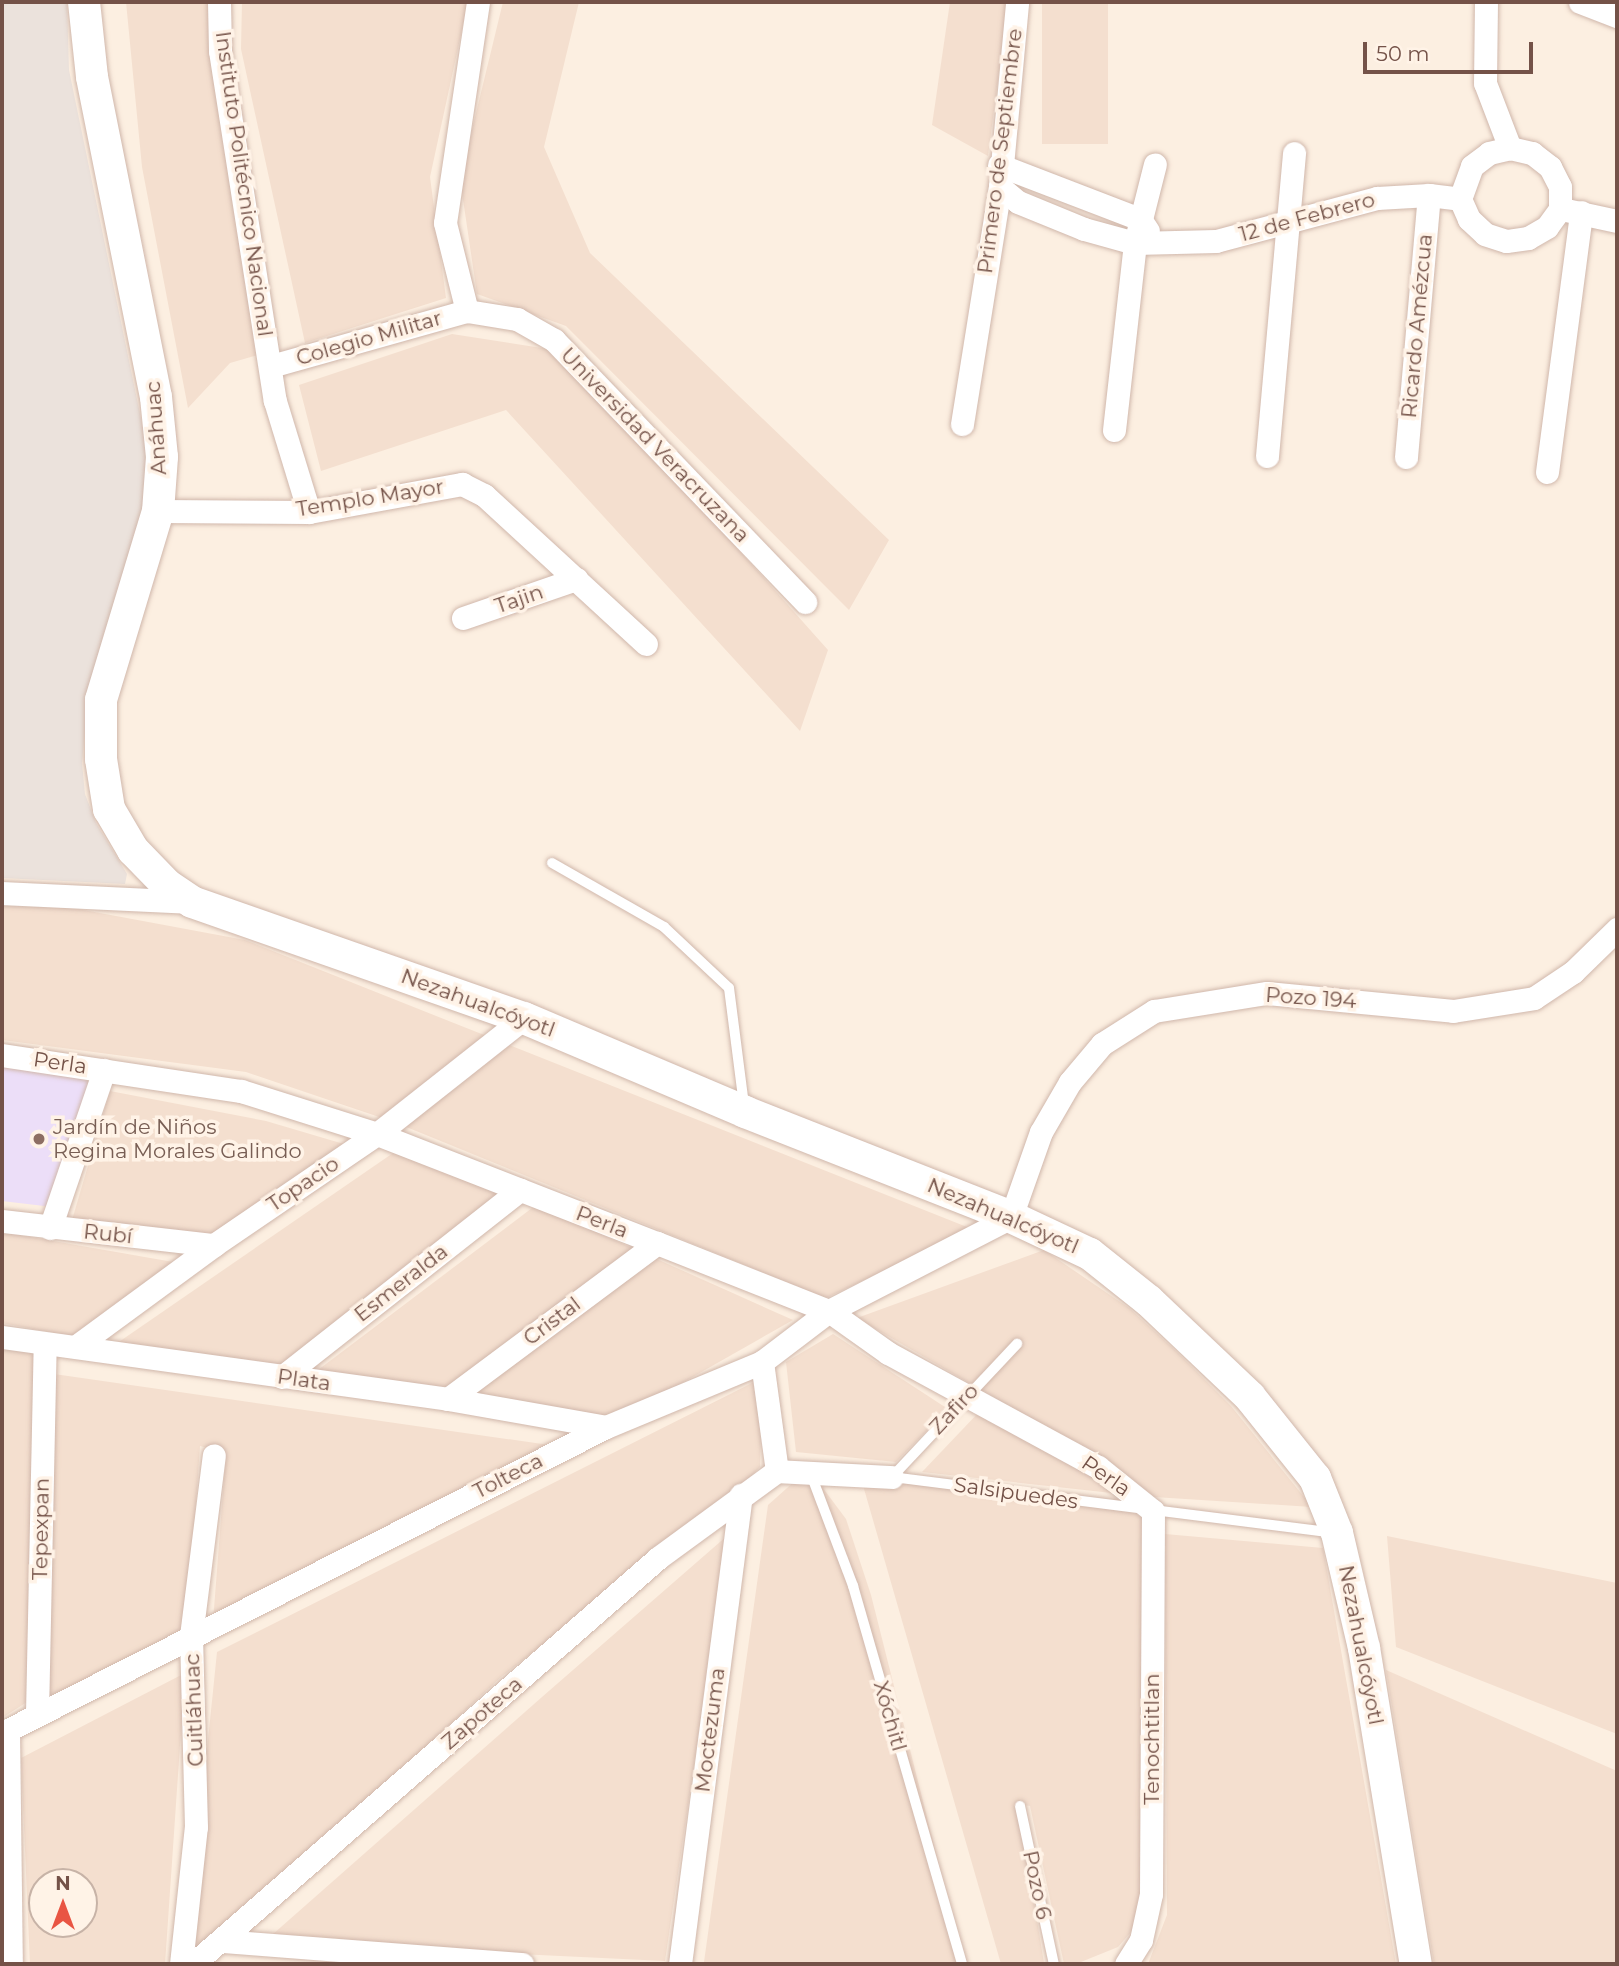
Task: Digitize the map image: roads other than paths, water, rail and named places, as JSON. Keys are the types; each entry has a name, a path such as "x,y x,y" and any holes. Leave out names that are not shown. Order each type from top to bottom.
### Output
{"main road":[{"name":"Anáhuac","path":"84,2 92,77 156,397 162,457 158,512 102,700 102,759 109,809 133,849 167,885 192,902"},
{"name":"Nezahualcóyotl","path":"192,902 524,1018 745,1112 1011,1217 1090,1254 1149,1301 1251,1397 1315,1478 1337,1533 1364,1648 1416,1964"}],"street":[{"name":"Instituto Politécnico Nacional","path":"219,2 220,51 271,366 284,439 309,512"},
{"path":"467,311 445,223 478,2"},
{"name":"Primero de Septiembre","path":"962,424 1000,176 1017,2"},
{"path":"1486,2 1485,83 1510,148"},
{"path":"1580,2 1617,16"},
{"path":"1547,472 1570,211 1550,167 1532,153 1510,148 1489,153 1472,166 1460,199 1469,219 1485,234 1506,241 1528,238 1570,211 1617,221"},
{"path":"1267,456 1294,153"},
{"path":"1114,430 1145,243 1140,219 1156,164"},
{"path":"1000,176 1140,219"},
{"name":"12 de Febrero","path":"1000,176 1018,202 1073,225 1145,243 1216,241 1377,198 1429,195 1460,199"},
{"name":"Ricardo Amézcua","path":"1406,457 1429,195"},
{"name":"Colegio Militar","path":"271,366 467,311"},
{"name":"Universidad Veracruzana","path":"467,311 517,319 554,340 805,603"},
{"name":"Templo Mayor","path":"158,512 309,512 462,484 484,495 646,644"},
{"name":"Tajin","path":"463,618 576,579"},
{"path":"2,893 192,902"},
{"name":"Pozo 194","path":"1011,1217 1041,1132 1070,1082 1102,1044 1154,1011 1267,993 1453,1011 1534,998 1573,972 1617,929"},
{"name":"Topacio","path":"78,1345 214,1245 377,1134 524,1018"},
{"name":"Perla","path":"2,1055 241,1091 377,1134 829,1311 888,1353 1098,1468 1153,1511"},
{"path":"50,1228 104,1070"},
{"name":"Esmeralda","path":"282,1377 520,1190"},
{"name":"Tolteca","path":"5,1732 606,1427 762,1362 829,1311 1011,1217"},
{"name":"Rubí","path":"2,1221 214,1245"},
{"name":"Cristal","path":"448,1399 657,1243"},
{"name":"Plata","path":"2,1337 45,1344 78,1345 282,1377 448,1399 606,1427"},
{"name":"Tepexpan","path":"37,1714 45,1344"},
{"path":"762,1362 777,1471"},
{"name":"Cuitláhuac","path":"181,1964 196,1827 197,1722 191,1636 214,1455"},
{"name":"Salsipuedes","path":"777,1471 809,1470 892,1476"},
{"name":"Zapoteca","path":"193,1964 658,1558 777,1471"},
{"name":"Moctezuma","path":"680,1964 741,1495"},
{"name":"Tenochtitlan","path":"1126,1964 1140,1940 1151,1894 1153,1511"},
{"path":"5,1732 10,1964"},
{"path":"222,1941 522,1964"}],"lane":[{"path":"552,863 664,927 729,988 745,1112"},
{"name":"Zafiro","path":"892,1476 1017,1344"},
{"name":"Xóchitl","path":"809,1470 853,1586 962,1964"},
{"name":"Salsipuedes","path":"892,1476 1337,1533"},
{"name":"Pozo 6","path":"1020,1806 1054,1964"}],"place":[{"name":"Jardín de Niños Regina Morales Galindo","path":"39,1139"}]}
